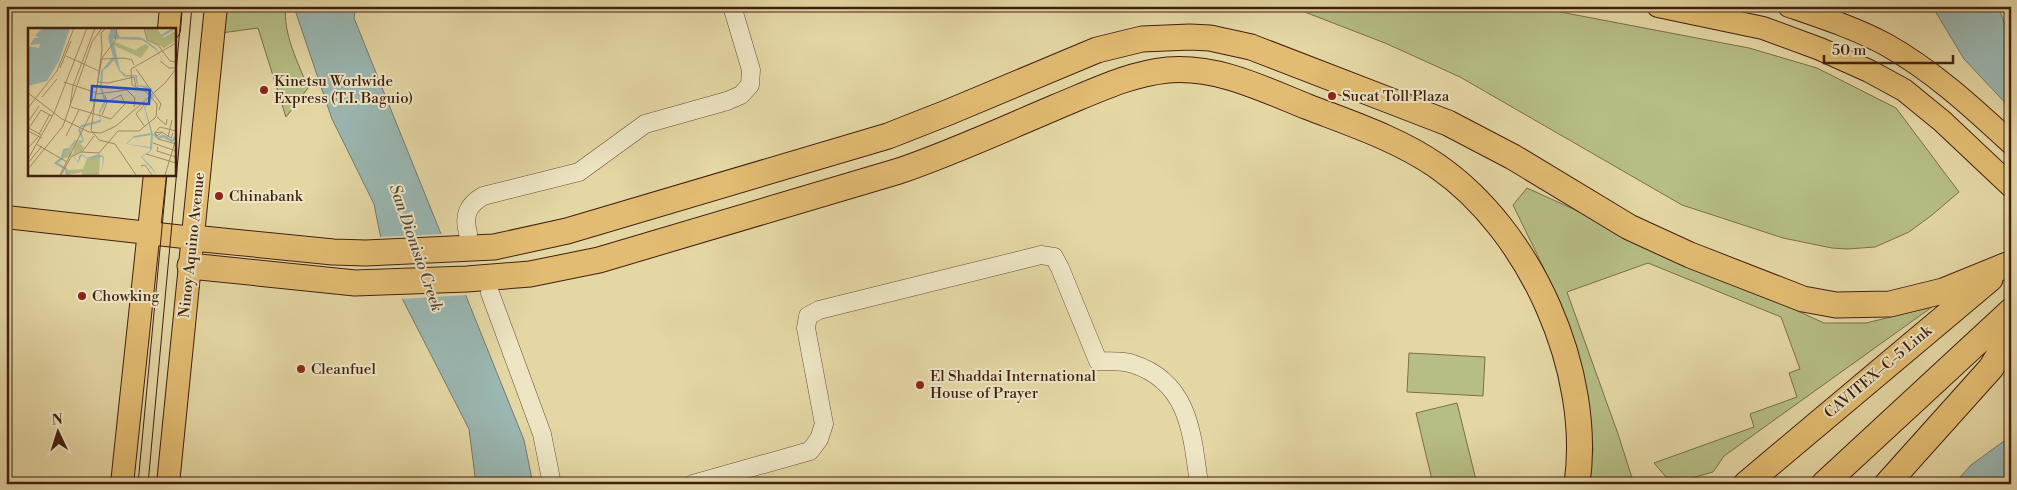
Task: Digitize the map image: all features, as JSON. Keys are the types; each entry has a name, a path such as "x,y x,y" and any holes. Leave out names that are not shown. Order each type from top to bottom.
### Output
{"highway":[{"path":"192,238 324,251 366,253 462,241 494,247 540,238 888,136 1097,50 1142,40 1190,37 1224,41 1251,47 1448,124 1521,161 1642,234 1690,255 1803,299 1836,305 1890,304 1943,291 2009,263"},
{"path":"190,266 334,282 377,283 530,274 580,264 881,177 939,157 1127,78 1169,70 1215,73 1255,86 1363,128 1411,150 1437,166 1490,214 1508,235 1532,276 1546,304 1566,356 1579,416 1580,455 1577,484"},
{"name":"CAVITEX–C-5 Link","path":"1746,484 2009,263"},
{"path":"1824,484 2011,311"},
{"path":"1887,484 1991,368 2011,335"}],"main road":[{"path":"169,28 171,6"},
{"name":"Ninoy Aquino Avenue","path":"168,484 216,6"},
{"path":"1658,6 1763,28 1820,49 1869,71 1904,90 1942,120 2011,186"},
{"path":"1789,6 1832,21 1884,43 1921,66 2011,143"},
{"path":"122,484 155,175"},
{"path":"6,217 192,238"},
{"path":"148,233 190,266"}],"street":[{"path":"462,241 467,212 483,196 579,172 645,124 727,101 741,95 750,85 751,70 732,6"},
{"path":"693,484 810,451 819,439 824,424 806,328 808,316 818,310 1041,255 1054,257 1060,268 1098,361 1131,363 1153,372 1173,390 1185,409 1193,442 1199,484"},
{"path":"490,293 542,434 552,484"}],"green space":[{"path":"223,6 286,6 286,27 308,88 286,117 258,28 221,33"},
{"path":"1289,6 1529,6 1749,48 1817,68 1896,108 1959,192 1909,232 1875,247 1832,248 1783,238 1682,205 1460,77 1385,43"},
{"path":"1527,188 1824,323 1866,323 1932,307 1724,456 1713,472 1688,479 1666,477 1654,463 1754,427 1750,414 1797,397 1789,373 1800,369 1781,317 1648,263 1567,292 1634,484 1588,484 1593,450 1584,374 1555,291 1513,205"},
{"path":"1409,353 1485,357 1483,396 1407,392"},
{"path":"1457,403 1477,484 1433,484 1416,413"}],"water":[{"name":"San Dionisio Creek","path":"298,6 356,6 354,18 524,440 533,484 476,484 469,429 387,269 374,204 332,119 296,13"},
{"path":"1932,6 1998,6 2011,41 2011,109 1964,59"},
{"path":"2011,436 2011,484 1954,484 1971,465"}],"pier":[{"path":"444,234 469,295 400,299 384,270 378,237"}],"tram line":[{"path":"175,83 182,6"},
{"path":"148,484 192,6"},
{"path":"138,484 167,175"}],"place":[{"name":"Kinetsu Worlwide Express (T.I. Baguio)","path":"264,90"},
{"name":"Sucat Toll Plaza","path":"1332,96"},
{"name":"Chinabank","path":"219,196"},
{"name":"Chowking","path":"82,296"},
{"name":"Cleanfuel","path":"301,369"},
{"name":"El Shaddai International House of Prayer","path":"920,385"}]}
